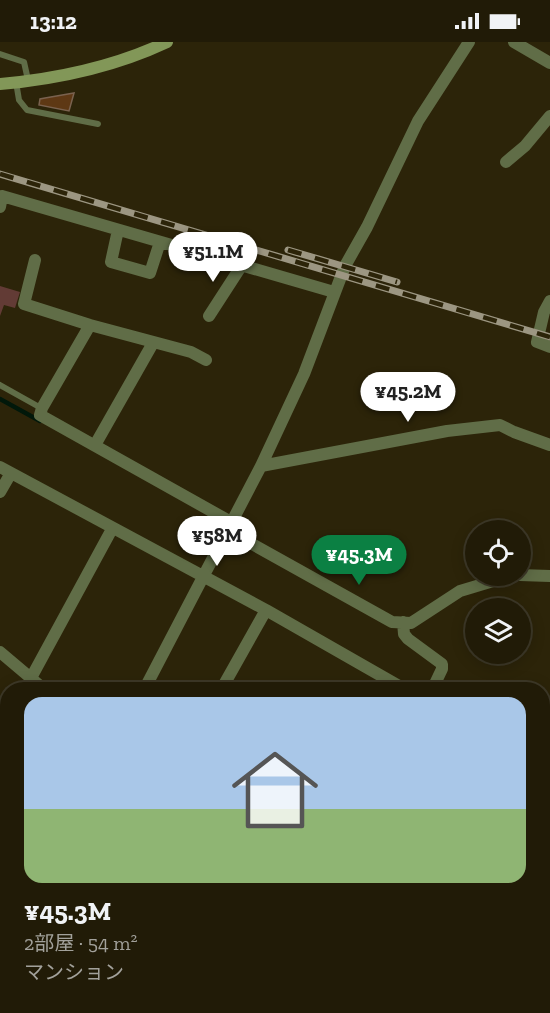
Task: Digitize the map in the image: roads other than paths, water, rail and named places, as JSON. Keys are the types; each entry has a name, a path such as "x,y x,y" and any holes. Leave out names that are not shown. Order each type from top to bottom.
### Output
{"street":[{"path":"0,84 116,62 167,42"},
{"path":"148,682 261,466 304,374 345,266 367,227 418,121 469,42"},
{"path":"514,42 550,63"},
{"path":"506,162 525,146 550,116"},
{"path":"0,207 2,196 334,292"},
{"path":"118,230 111,262 150,273 160,242"},
{"path":"35,260 24,304 90,325 192,352 206,360"},
{"path":"209,316 242,265"},
{"path":"550,302 544,312 537,342 550,347"},
{"path":"90,325 40,415 95,445 392,622 411,622 460,591 477,586"},
{"path":"95,445 153,343"},
{"path":"261,466 447,432 500,425 550,445"},
{"path":"0,492 6,470 266,610 392,682"},
{"path":"31,678 112,529"},
{"path":"531,575 550,576"},
{"path":"226,682 266,610"},
{"path":"403,622 404,634 408,639 442,663 442,669 436,682"},
{"path":"0,652 36,682"}],"lane":[{"path":"0,54 24,62 19,100 27,110 98,124"},
{"path":"0,385 42,408"}],"waterway":[{"path":"0,399 40,421"}],"railway":[{"path":"0,174 550,337"},
{"path":"288,250 397,282"}]}
